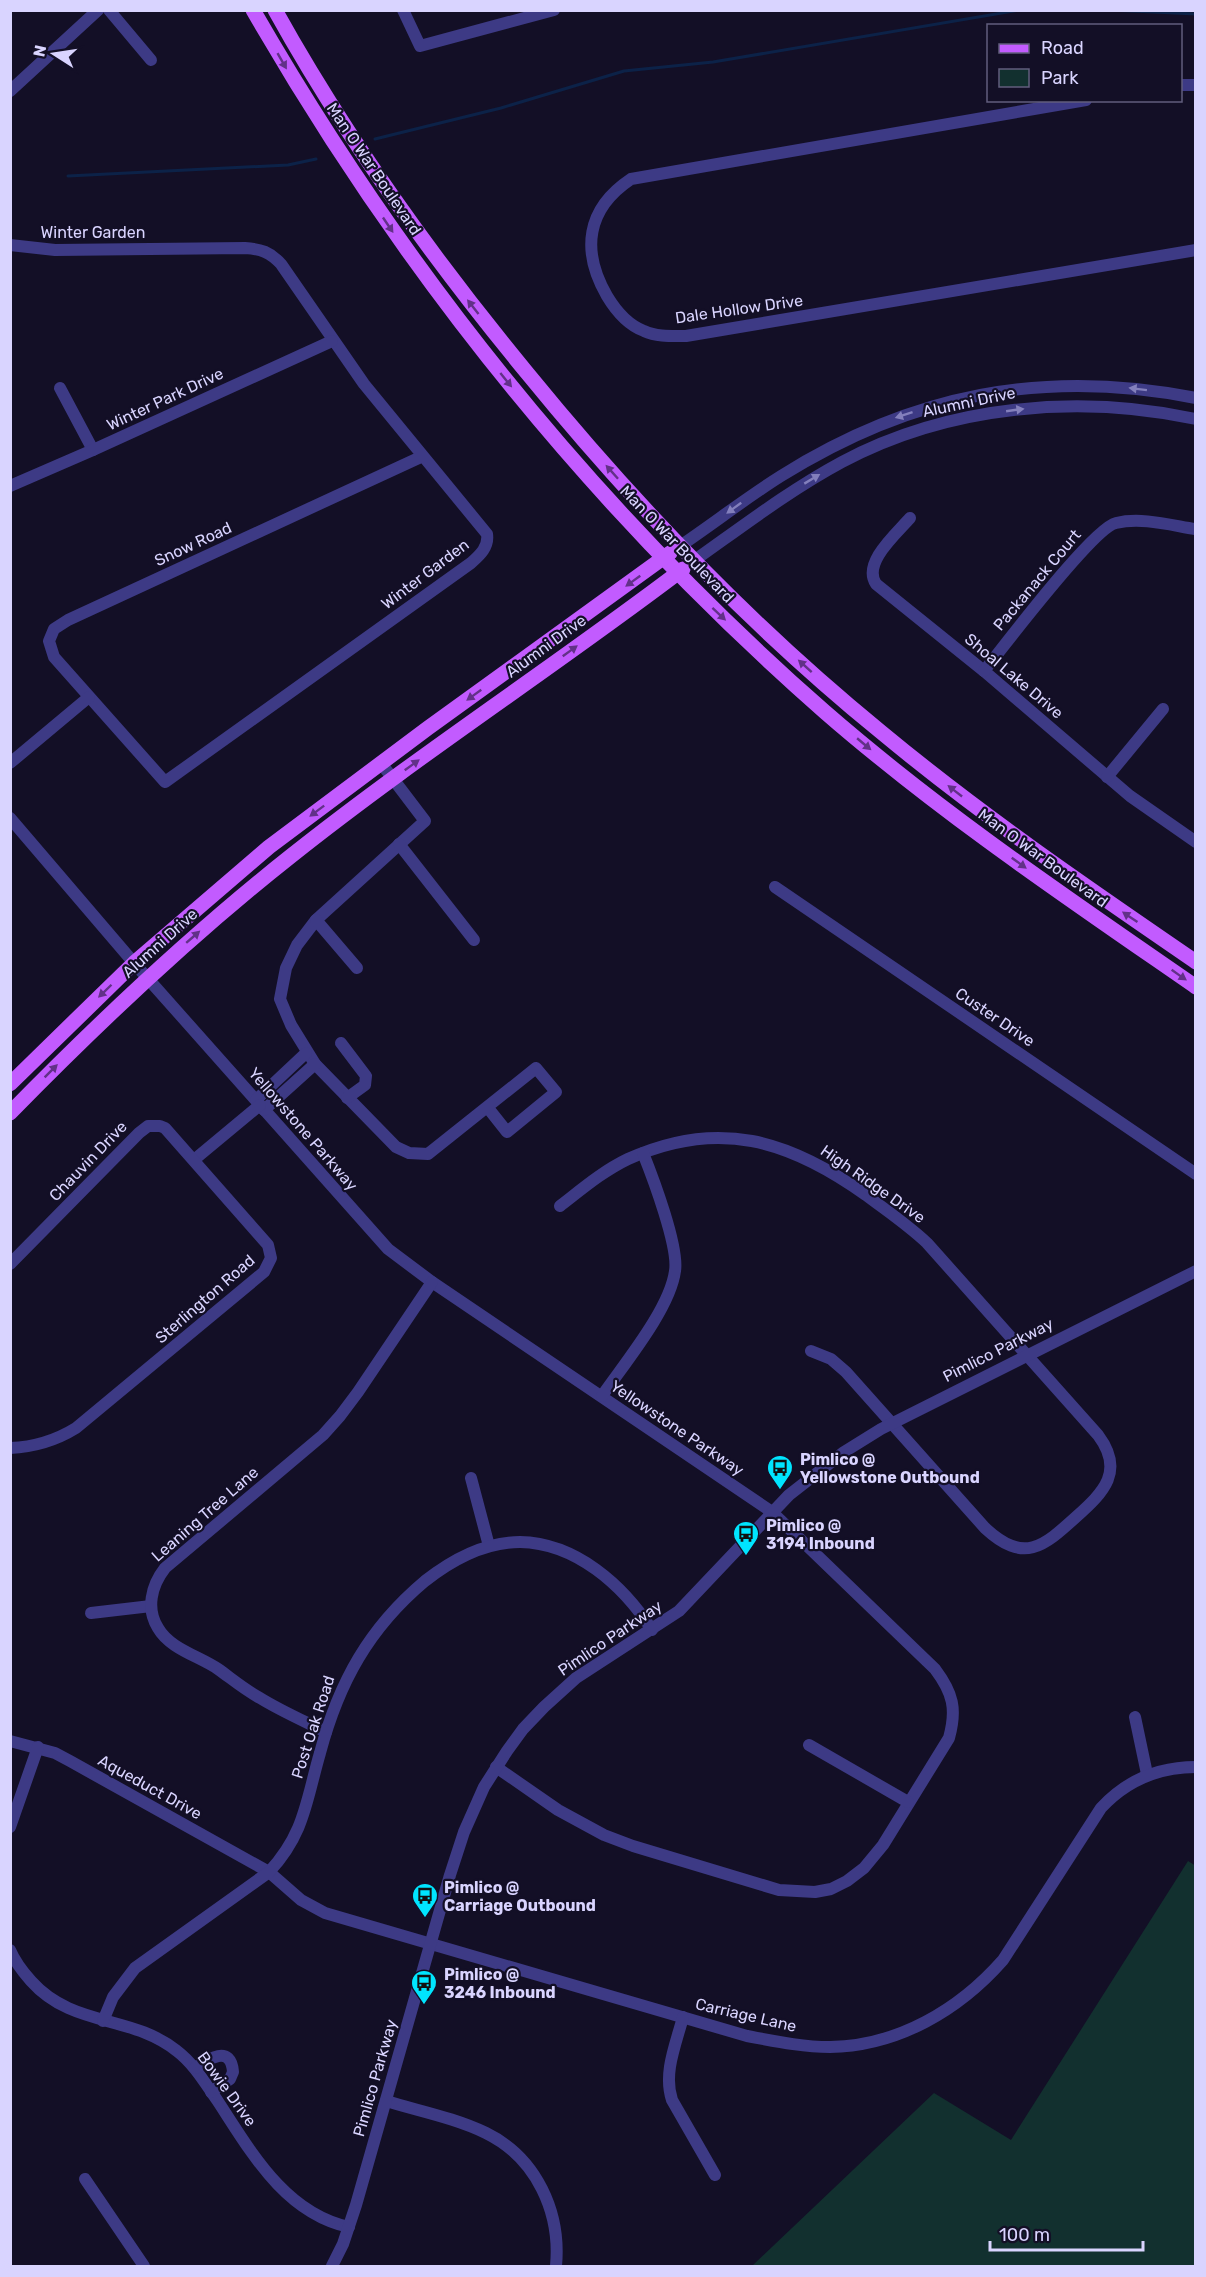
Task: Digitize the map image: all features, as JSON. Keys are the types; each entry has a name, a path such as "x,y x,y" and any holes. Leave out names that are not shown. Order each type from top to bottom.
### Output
{"main road":[{"name":"Man O War Boulevard","path":"253,10 291,76 344,159 403,246 459,321 552,436 677,573 794,683 890,766 1047,885 1196,987"},
{"name":"Man O War Boulevard","path":"275,10 350,134 454,283 564,418 680,546 790,653 865,719 934,775 1005,830 1196,962"},
{"name":"Alumni Drive","path":"10,1084 134,963 269,848 680,546"},
{"name":"Alumni Drive","path":"10,1113 148,978 219,915 291,856 695,560"}],"street":[{"path":"10,91 98,10"},
{"path":"109,10 151,60"},
{"path":"403,10 420,46 554,10"},
{"name":"Dale Hollow Drive","path":"1074,102 631,179 609,197 594,224 590,252 595,271 610,302 620,315 632,324 644,331 663,336 686,336 1196,250"},
{"name":"Winter Garden","path":"10,245 55,250 245,248 265,251 281,264 364,384 487,534 485,548 471,563 165,782 89,697"},
{"name":"Winter Park Drive","path":"10,486 332,340"},
{"name":"Alumni Drive","path":"680,546 759,490 813,457 883,423 934,405 997,392 1044,386 1109,386 1196,398"},
{"path":"60,388 93,450"},
{"name":"Alumni Drive","path":"695,560 790,493 844,461 941,424 1006,411 1057,406 1105,406 1196,418"},
{"name":"Snow Road","path":"89,697 51,651 50,637 59,625 423,456"},
{"name":"Shoal Lake Drive","path":"910,518 875,561 871,572 872,578 884,591 984,671 1130,796 1196,842"},
{"name":"Packanack Court","path":"984,671 1088,544 1108,525 1128,521 1145,521 1195,530"},
{"path":"10,763 89,697"},
{"path":"1107,777 1162,709"},
{"path":"381,764 425,821 316,920 297,945 286,969 280,999 306,1053 396,1147 409,1153 428,1154 536,1068 556,1092 507,1132 488,1108"},
{"name":"Yellowstone Parkway","path":"10,818 134,963 388,1250 772,1512 935,1669 946,1684 953,1707 949,1738 883,1845 864,1868 847,1881 831,1889 800,1893 780,1890 633,1846 604,1835 558,1810 496,1767"},
{"path":"399,844 474,940"},
{"name":"Custer Drive","path":"775,887 1196,1174"},
{"path":"316,920 357,968"},
{"path":"341,1043 366,1076 365,1085 348,1098"},
{"path":"260,1105 306,1053"},
{"path":"195,1159 260,1105 315,1064"},
{"name":"Chauvin Drive","path":"10,1264 144,1128 153,1125 165,1128 195,1159"},
{"name":"High Ridge Drive","path":"560,1206 608,1170 643,1153 676,1142 719,1138 740,1139 771,1145 806,1158 852,1185 907,1225 927,1243 1107,1446 1111,1466 1107,1482 1097,1499 1051,1540 1040,1546 1018,1548 998,1540 846,1372 831,1359 811,1351"},
{"path":"602,1396 664,1305 673,1286 676,1269 674,1248 643,1153"},
{"name":"Sterlington Road","path":"10,1448 43,1444 76,1428 269,1266 271,1258 268,1245 195,1159"},
{"name":"Pimlico Parkway","path":"332,2266 349,2226 464,1832 484,1787 523,1729 557,1694 600,1661 679,1611 789,1495 844,1452 892,1423 1196,1271"},
{"name":"Leaning Tree Lane","path":"151,1606 155,1582 165,1568 309,1448 340,1416 432,1282"},
{"path":"471,1478 489,1546"},
{"name":"Post Oak Road","path":"103,2020 113,1997 135,1968 268,1872 282,1857 299,1828 326,1732 345,1679 366,1644 390,1614 437,1572 458,1559 489,1546 503,1543 533,1543 569,1554 606,1577 639,1610 652,1630"},
{"path":"91,1613 151,1606 156,1626 169,1641 218,1669 259,1698 326,1732"},
{"path":"1135,1717 1147,1774"},
{"name":"Aqueduct Drive","path":"10,1741 38,1747 70,1761 268,1872"},
{"path":"810,1744 908,1802"},
{"path":"10,1827 38,1747"},
{"name":"Carriage Lane","path":"268,1872 301,1900 325,1913 431,1944 764,2039 806,2046 830,2047 858,2044 907,2031 960,2002 1003,1960 1101,1808 1118,1792 1147,1774 1169,1769 1196,1767"},
{"name":"Bowie Drive","path":"10,1950 24,1973 54,2001 76,2013 127,2026 156,2037 178,2052 195,2068 254,2156 277,2185 310,2210 349,2226"},
{"path":"683,2017 668,2073 669,2091 715,2175"},
{"path":"195,2068 215,2056 226,2057 230,2060 233,2072 230,2079 211,2092"},
{"path":"386,2101 484,2132 517,2155 542,2187 551,2209 557,2251 556,2266"},
{"path":"85,2179 144,2266"}],"green space":[{"path":"1188,1861 1196,1866 1195,2266 752,2266 934,2093 1011,2140"}],"waterway":[{"path":"375,139 501,108 624,71 713,62 1020,10"},
{"path":"1110,10 1196,14"},
{"path":"68,176 288,165 316,159"}],"place":[{"name":"Pimlico @ Yellowstone Outbound","path":"780,1491"},
{"name":"Pimlico @ 3194 Inbound","path":"746,1557"},
{"name":"Pimlico @ Carriage Outbound","path":"425,1919"},
{"name":"Pimlico @ 3246 Inbound","path":"424,2006"}]}
